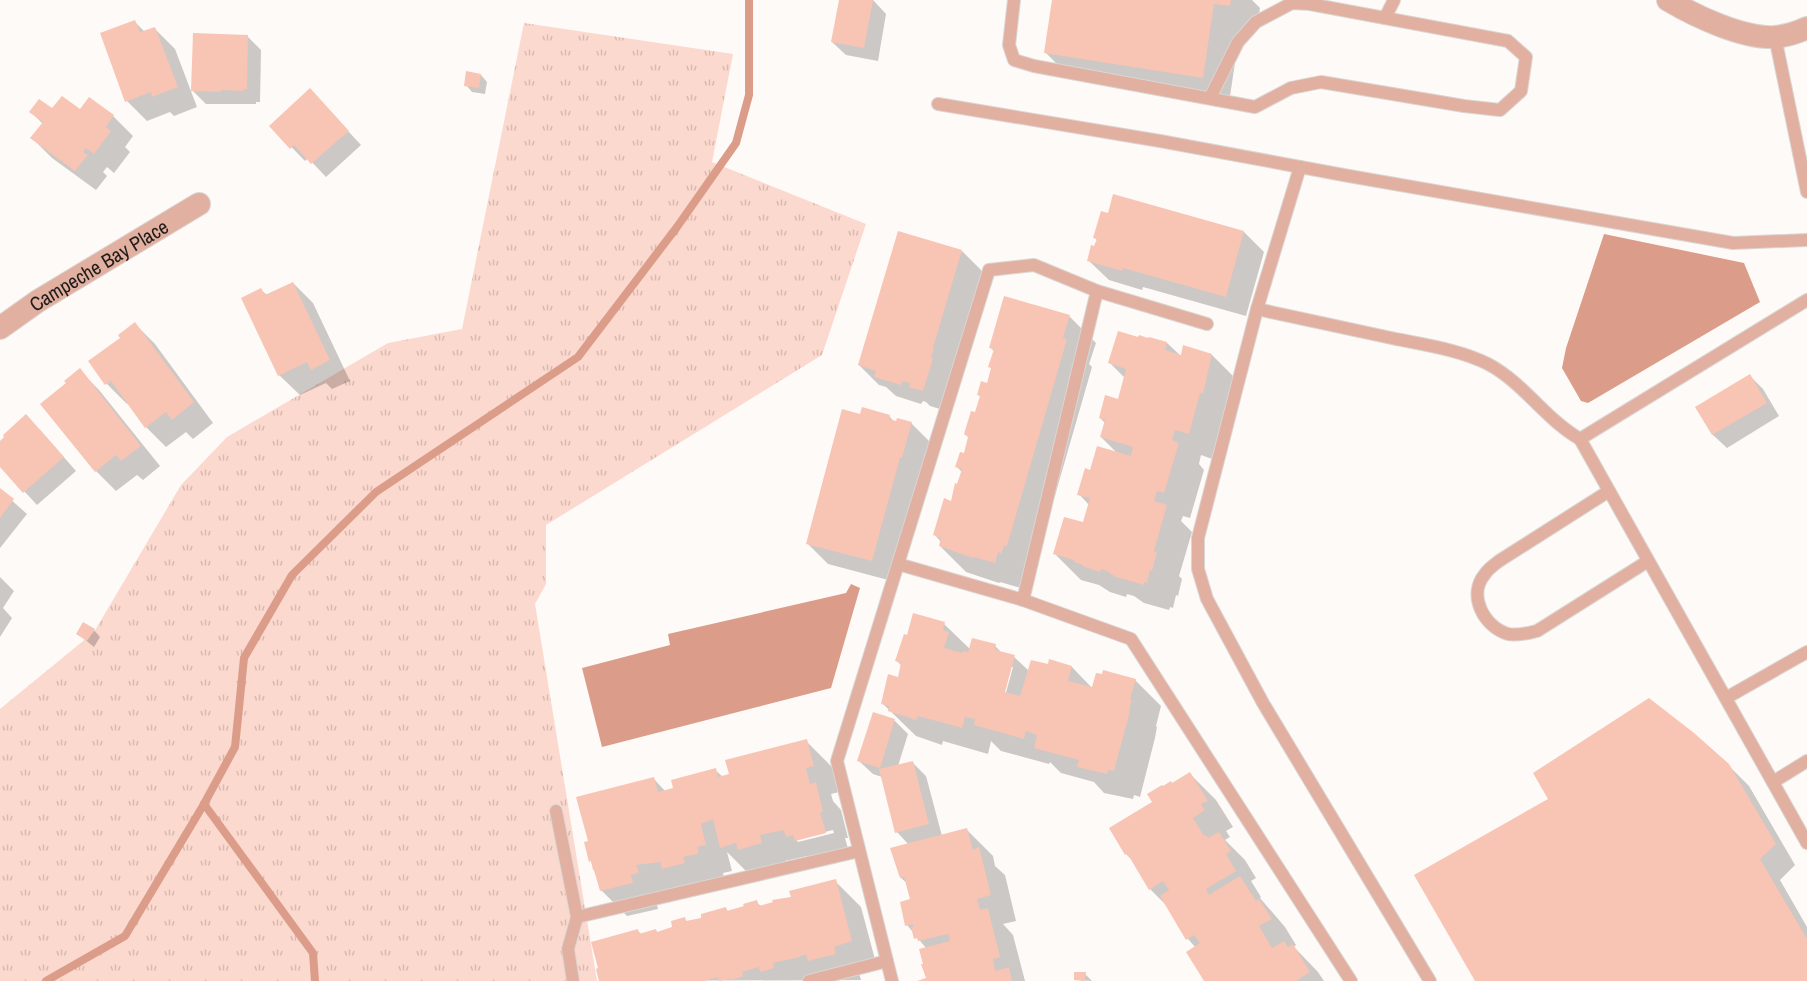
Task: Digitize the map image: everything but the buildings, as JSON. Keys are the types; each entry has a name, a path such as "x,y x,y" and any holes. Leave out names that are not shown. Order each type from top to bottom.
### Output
{"street":[{"path":"1668,0 1717,25 1755,35 1775,37 1807,28"},
{"name":"Campeche Bay Place","path":"0,328 38,301 199,204"}],"lane":[{"path":"1014,0 1009,45 1014,60 1034,66 1255,107 1291,88 1322,82 1500,110 1521,91 1526,57 1508,41 1310,4 1292,3 1256,22 1238,42 1210,98"},
{"path":"1385,18 1394,0"},
{"path":"1775,37 1807,192"},
{"path":"938,104 1733,243 1807,240"},
{"path":"1300,167 1257,309 1198,538 1198,569 1207,599 1263,704 1430,981"},
{"path":"892,981 837,761 990,270 1034,265 1097,291 1207,324"},
{"path":"1023,600 1097,291"},
{"path":"1580,439 1807,300"},
{"path":"1257,309 1450,350 1486,363 1516,384 1564,430 1580,439 1807,843"},
{"path":"1609,491 1499,561 1484,575 1478,590 1477,602 1485,618 1497,629 1510,634 1537,631 1648,561"},
{"path":"898,564 1023,600 1131,639 1351,981"},
{"path":"1726,698 1807,652"},
{"path":"1773,782 1807,762"},
{"path":"556,811 577,917 568,949 573,981"},
{"path":"577,917 859,851"},
{"path":"809,981 886,961"}],"green space":[{"path":"524,23 733,54 712,162 866,224 822,355 546,525 546,584 535,604 597,981 0,981 0,709 94,632 181,485 227,437 388,343 462,329"}],"shaded area":[{"path":"1604,234 1744,263 1760,302 1588,403 1581,401 1562,368 1566,348"},
{"path":"851,584 860,588 831,688 602,747 582,668 670,645 668,634 846,593"}],"waterway":[{"path":"46,981 125,936 204,804 235,747 244,658 292,575 376,492 578,357 677,227 736,143 749,95 749,0"},
{"path":"204,804 313,953 315,981"}]}
